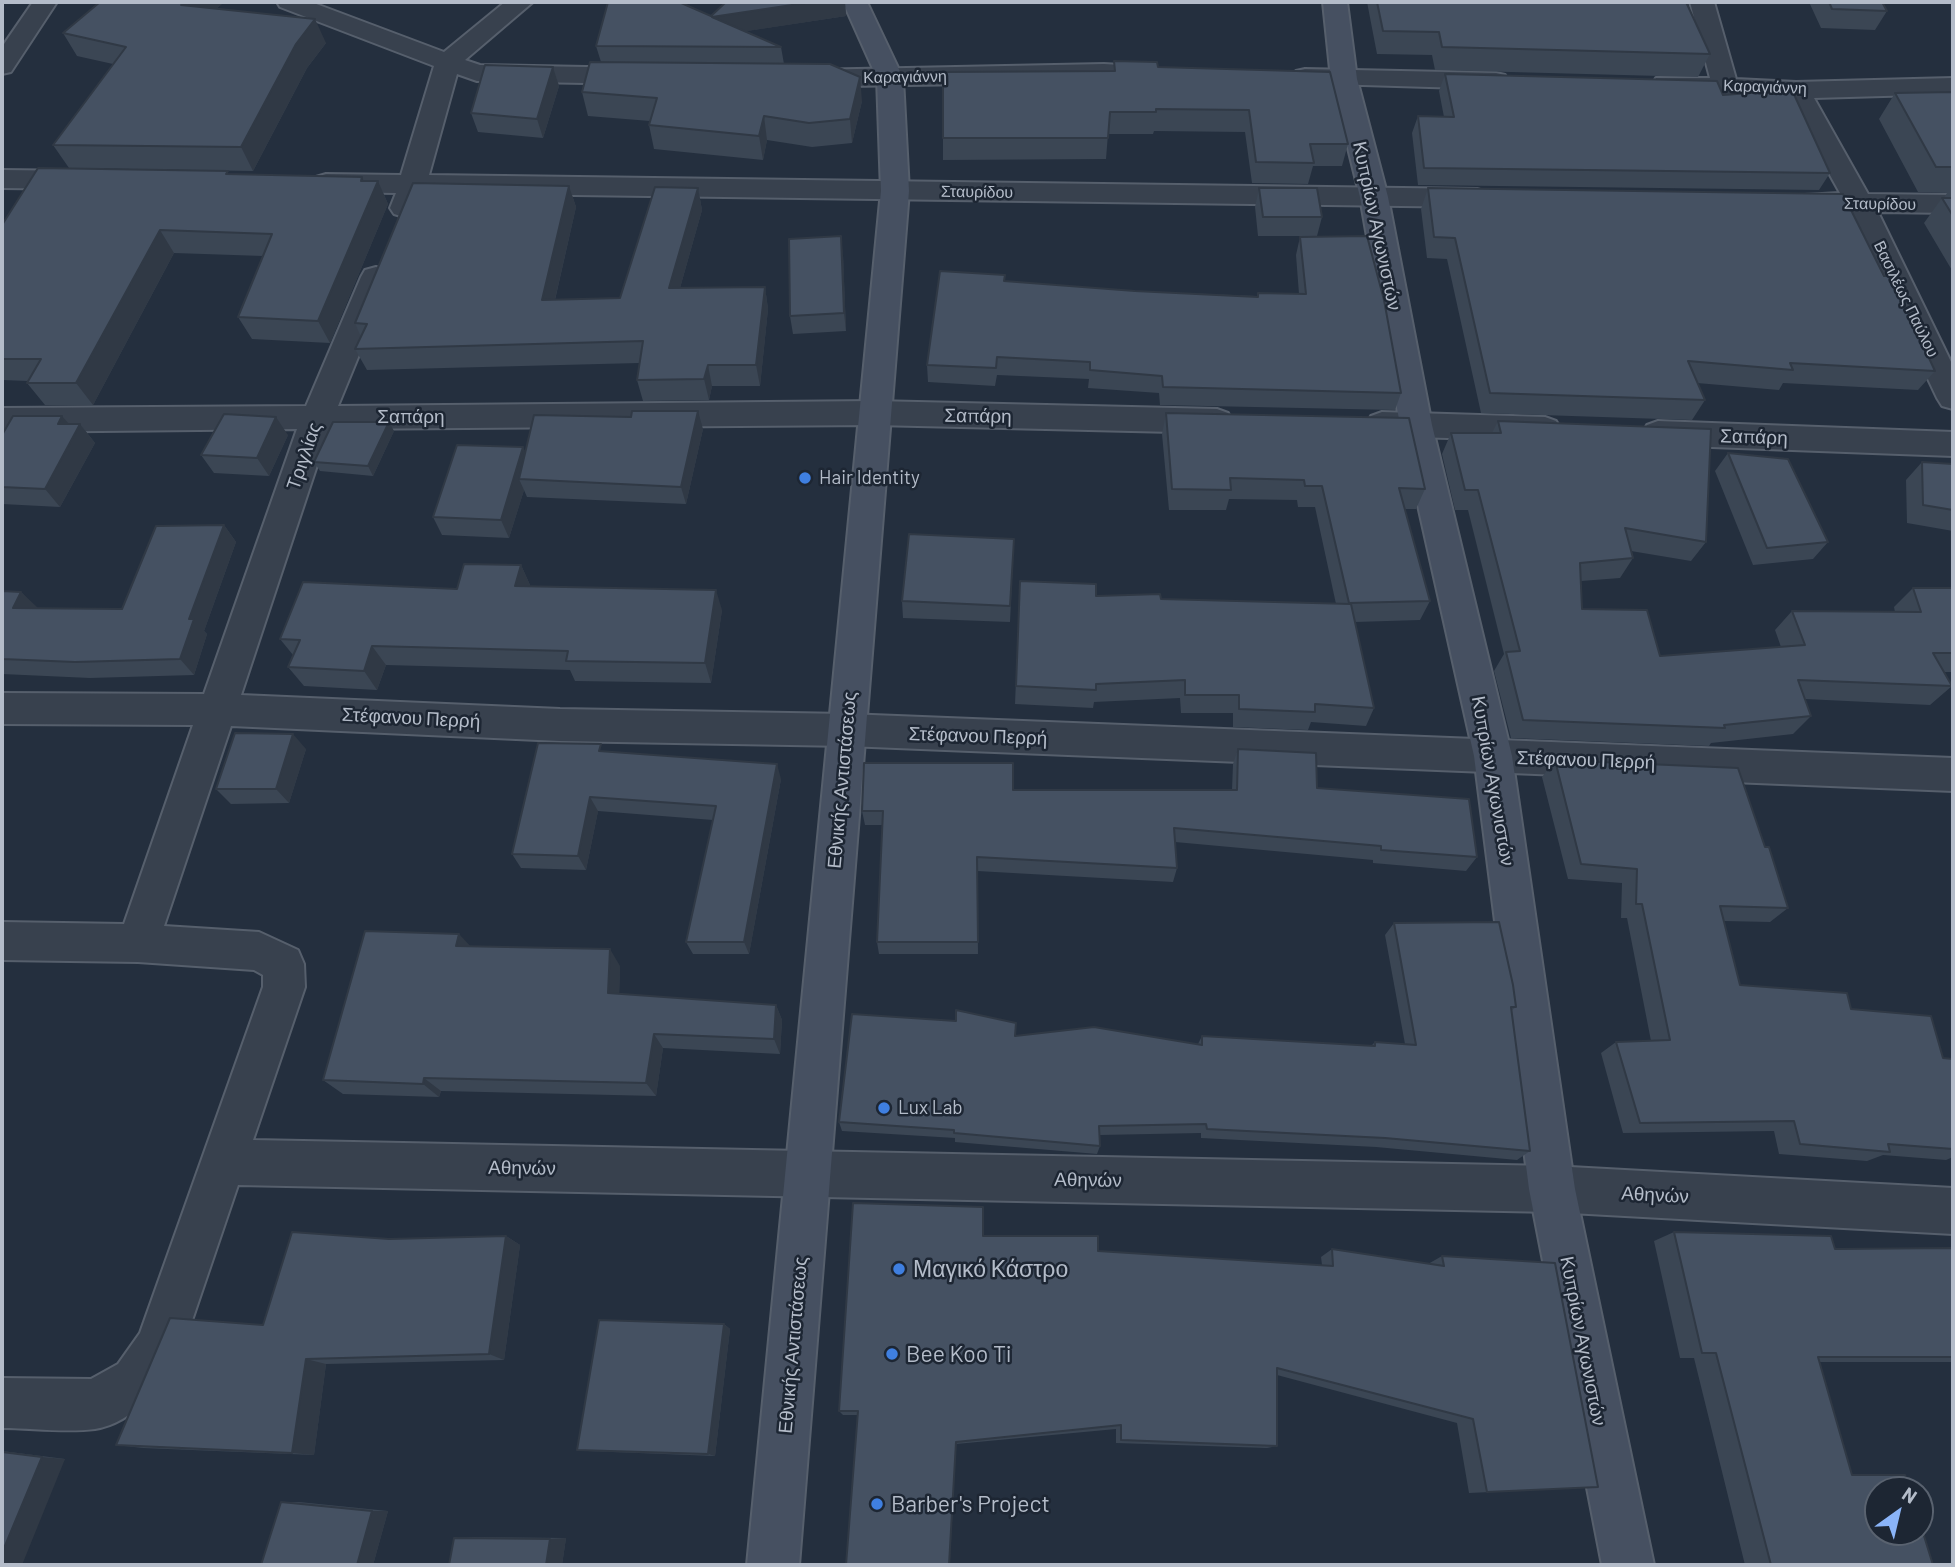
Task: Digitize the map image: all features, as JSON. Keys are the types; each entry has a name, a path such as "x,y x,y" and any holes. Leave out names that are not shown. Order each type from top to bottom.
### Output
{"street":[{"path":"2,66 45,2"},
{"path":"289,2 477,73 667,76"},
{"path":"448,64 494,20 520,2"},
{"name":"Εθνικής Αντιστάσεως","path":"773,1565 895,191 890,78 855,2"},
{"name":"Κυπρίων Αγωνιστών","path":"1335,2 1343,79 1374,197 1416,425 1493,756 1552,1189 1628,1565"},
{"path":"1702,2 1725,86"},
{"name":"Τριγλίας","path":"138,943 317,418 414,184 448,64"},
{"name":"Καραγιάννη","path":"778,77 890,78 1075,71 1171,73"},
{"path":"1277,77 1521,82"},
{"name":"Καραγιάννη","path":"1644,84 1796,90 1953,86"},
{"name":"Βασιλέως Παύλου","path":"1796,90 1860,203 1953,398"},
{"path":"2,179 112,180"},
{"name":"Σταυρίδου","path":"304,183 1499,199"},
{"name":"Σταυρίδου","path":"1762,202 1953,205"},
{"name":"Σαπάρη","path":"2,420 875,413 1252,421"},
{"path":"1348,424 1582,431"},
{"name":"Σαπάρη","path":"1623,432 1953,444"},
{"name":"Στέφανου Περρή","path":"2,708 218,709 560,725 847,730 1953,775"},
{"path":"2,941 138,943 259,951 283,964 284,987 159,1347 135,1381 96,1404 2,1403"},
{"name":"Αθηνών","path":"223,1162 1552,1189 1953,1211"}],"building":[{"path":"100,2 185,2 181,5 315,19 296,44 241,147 53,145 126,47 63,33"},
{"path":"608,2 679,2 711,16 726,2 812,2 712,17 781,47 596,46"},
{"path":"1377,2 1686,2 1710,54 1442,47 1439,32 1383,31"},
{"path":"1829,2 1882,2 1887,11 1832,9"},
{"path":"1114,61 1157,62 1158,67 1330,72 1348,144 1310,144 1314,163 1256,162 1249,110 1156,109 1156,112 1110,112 1108,138 943,138 943,72 1115,71"},
{"path":"590,62 830,64 860,77 850,119 809,123 764,116 759,136 649,125 657,98 582,92"},
{"path":"485,65 553,67 537,119 471,113"},
{"path":"1445,74 1717,81 1723,95 1792,90 1830,173 1424,168 1418,116 1454,117"},
{"path":"1953,92 1953,167 1936,167 1895,93"},
{"path":"38,168 228,171 226,174 362,177 361,181 378,181 318,321 238,317 272,234 160,230 76,383 27,383 41,359 2,359 2,225"},
{"path":"413,183 569,186 542,300 620,298 655,187 698,188 669,288 765,287 756,365 708,365 704,379 637,380 643,341 355,349 367,324 355,323"},
{"path":"1259,188 1317,188 1322,217 1263,217"},
{"path":"1428,188 1843,194 1884,276 1891,276 1935,371 1790,363 1793,370 1688,361 1705,400 1490,393 1455,238 1434,237"},
{"path":"1942,198 1953,198 1953,216"},
{"path":"841,236 844,313 790,316 789,239"},
{"path":"1367,236 1384,300 1401,393 1163,387 1162,376 1090,370 1090,362 997,357 996,368 927,365 940,271 1005,275 1004,281 1135,291 1258,297 1258,293 1306,294 1300,237"},
{"path":"632,411 698,411 681,487 519,479 534,415 631,417"},
{"path":"1166,413 1409,418 1425,489 1399,488 1430,601 1349,603 1322,486 1305,486 1304,480 1230,478 1231,490 1172,489"},
{"path":"224,414 276,417 257,458 201,455"},
{"path":"13,416 62,416 58,424 80,424 45,489 2,487 2,435"},
{"path":"1498,421 1711,429 1706,542 1625,528 1633,558 1580,563 1582,609 1647,610 1660,656 1805,645 1792,611 1921,612 1913,588 1953,588 1953,653 1933,653 1952,686 1798,680 1811,716 1724,725 1725,728 1523,720 1506,652 1520,651 1478,490 1465,490 1451,433 1501,433"},
{"path":"333,422 389,422 368,466 314,462"},
{"path":"457,445 523,447 501,520 433,517"},
{"path":"1728,453 1788,459 1828,542 1767,548"},
{"path":"1922,462 1953,464 1953,510 1923,505"},
{"path":"224,525 189,619 194,619 180,659 75,662 2,659 2,591 21,592 13,608 122,609 156,526"},
{"path":"909,534 1014,539 1010,606 902,601"},
{"path":"464,564 521,565 515,586 716,590 705,663 566,661 568,651 372,646 364,671 288,667 300,640 280,639 303,582 457,589"},
{"path":"1020,581 1096,584 1096,596 1160,594 1161,599 1351,604 1374,708 1315,704 1315,712 1239,709 1239,695 1185,695 1185,680 1096,684 1096,690 1016,686"},
{"path":"235,733 293,734 276,789 216,789"},
{"path":"538,743 601,744 599,751 777,764 744,942 686,942 716,806 590,797 578,856 512,854"},
{"path":"1238,749 1316,753 1317,788 1469,799 1477,857 1381,850 1381,846 1174,828 1177,868 977,857 978,942 877,942 883,811 862,811 864,763 1013,763 1013,790 1237,790"},
{"path":"1555,760 1738,768 1765,847 1769,847 1788,908 1720,906 1740,985 1847,993 1851,1009 1931,1016 1943,1058 1953,1059 1953,1149 1888,1144 1890,1152 1800,1144 1794,1121 1640,1123 1616,1042 1670,1040 1642,904 1636,904 1637,869 1581,864"},
{"path":"1499,922 1516,1007 1511,1007 1530,1151 1385,1138 1207,1129 1206,1124 1099,1126 1100,1146 954,1133 954,1130 839,1122 852,1014 956,1021 956,1010 1016,1023 1015,1036 1094,1027 1202,1045 1202,1036 1375,1046 1375,1042 1416,1045 1394,923"},
{"path":"365,931 459,934 456,946 610,949 608,993 776,1005 774,1039 654,1034 646,1083 424,1078 423,1084 323,1080"},
{"path":"853,1203 983,1207 983,1236 1098,1236 1098,1251 1333,1266 1332,1249 1444,1266 1442,1256 1555,1263 1598,1487 1487,1492 1473,1419 1277,1368 1277,1446 1121,1440 1121,1425 956,1442 949,1565 846,1565 858,1411 839,1411"},
{"path":"292,1232 389,1239 506,1236 489,1354 306,1359 292,1453 116,1445 170,1318 263,1325"},
{"path":"1674,1232 1831,1236 1835,1249 1953,1248 1953,1357 1818,1357 1852,1475 1905,1476 1864,1476 1864,1546 1927,1546 1933,1565 1771,1565 1716,1353 1702,1353"},
{"path":"599,1320 724,1324 708,1454 577,1450"},
{"path":"2,1452 42,1457 2,1553"},
{"path":"281,1502 372,1511 357,1565 261,1565"},
{"path":"454,1538 550,1539 546,1565 449,1565"}],"place":[{"name":"Hair Identity","path":"805,478"},
{"name":"Lux Lab","path":"884,1108"},
{"name":"Μαγικό Κάστρο","path":"899,1269"},
{"name":"Bee Koo Ti","path":"892,1354"},
{"name":"Barber's Project","path":"877,1504"}]}
